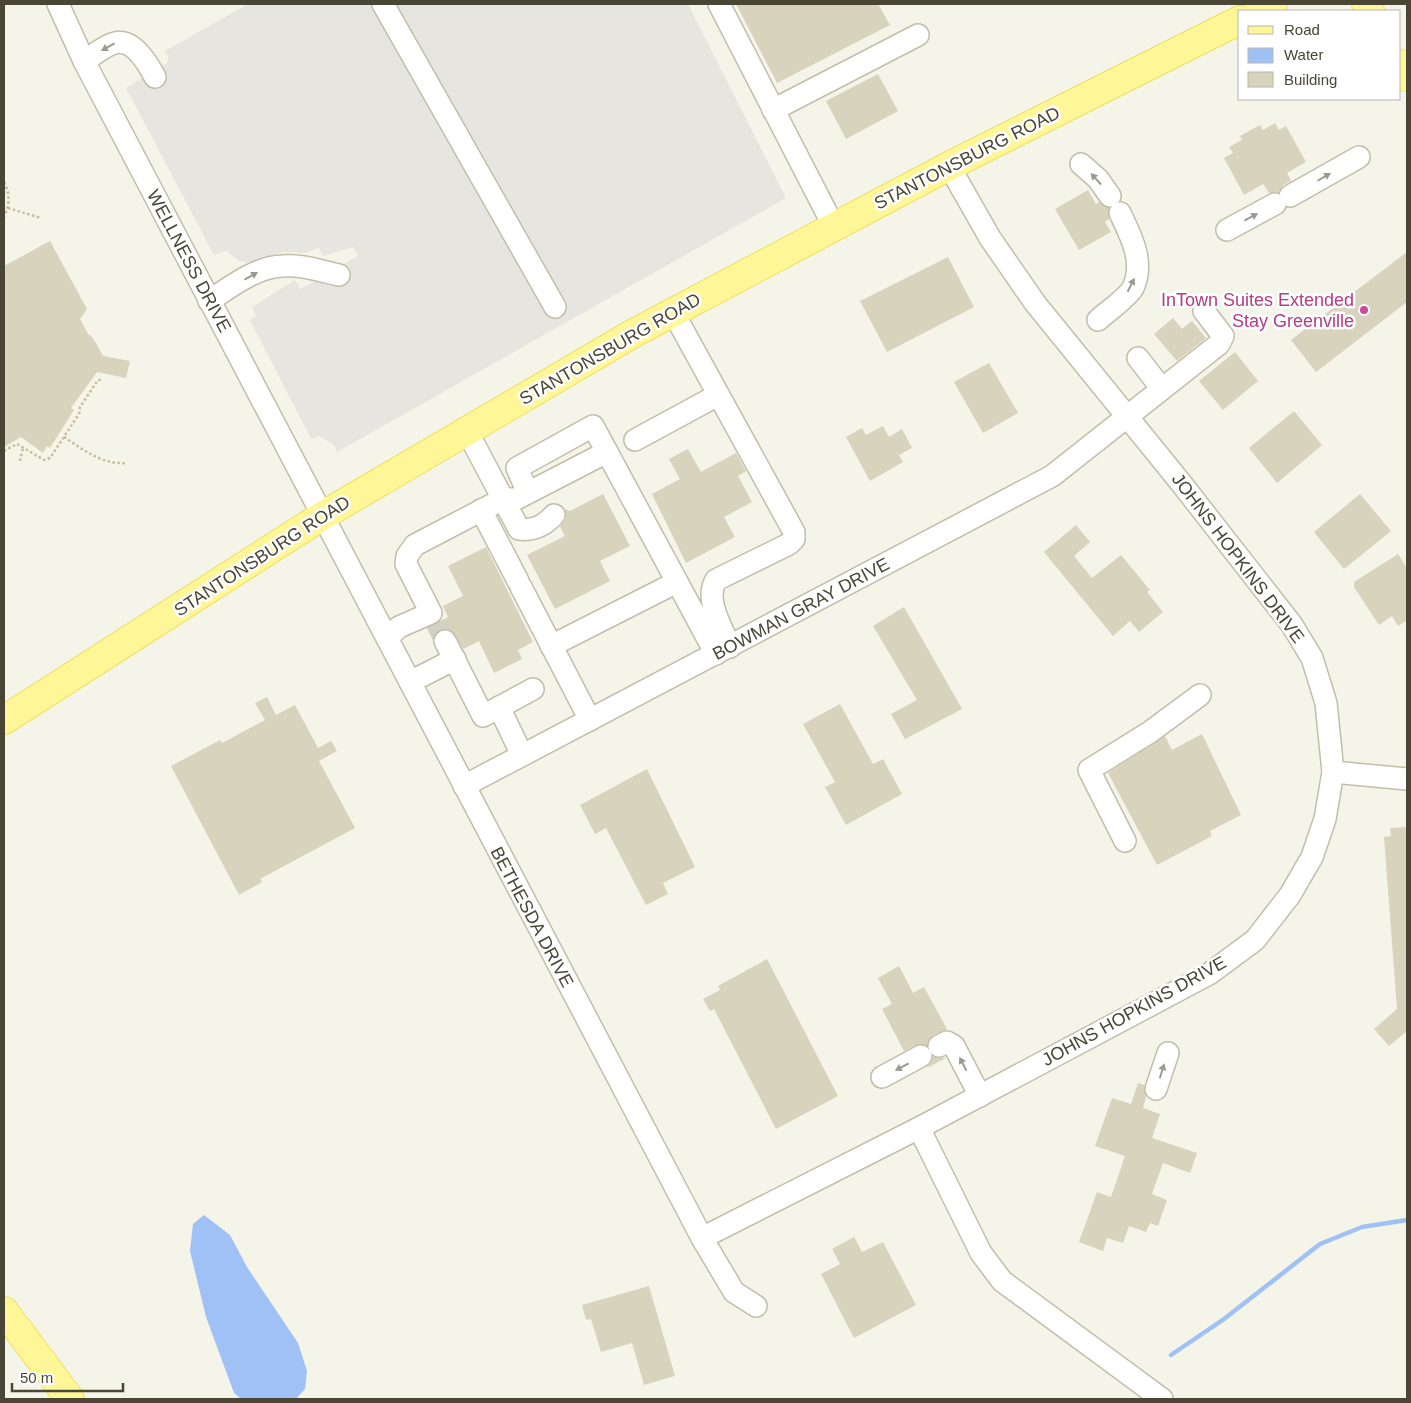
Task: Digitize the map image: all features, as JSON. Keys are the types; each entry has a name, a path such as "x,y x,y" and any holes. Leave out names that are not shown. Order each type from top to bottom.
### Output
{"main road":[{"path":"1260,10 1273,4"},
{"name":"STANTONSBURG ROAD","path":"4,720 322,516 673,312 949,166 1238,21"},
{"path":"1401,66 1407,77"},
{"path":"4,1311 70,1399"}],"street":[{"name":"WELLNESS DRIVE","path":"58,4 84,61 322,516"},
{"path":"383,4 555,307"},
{"path":"719,4 834,227"},
{"path":"773,110 918,35"},
{"path":"84,61 115,42 125,43 136,51 155,77"},
{"path":"1227,230 1359,157"},
{"path":"1081,164 1098,179 1115,204 1133,240 1139,265 1132,289 1098,320"},
{"name":"JOHNS HOPKINS DRIVE","path":"702,1238 919,1128 1209,974 1255,940 1290,895 1312,856 1325,819 1333,772 1326,702 1312,658 1292,625 1128,417 1035,304 990,238 949,166"},
{"path":"210,301 260,271 281,266 302,267 338,275"},
{"name":"BOWMAN GRAY DRIVE","path":"464,786 1052,476 1220,344 1223,336 1204,311"},
{"path":"673,312 794,532 794,539 789,544 716,580 712,587 712,601 723,650"},
{"path":"1138,358 1162,389"},
{"path":"635,440 718,395"},
{"path":"528,493 516,468 593,426 677,582 723,650"},
{"path":"467,431 520,529 535,528 548,522 555,511 558,500 549,483"},
{"path":"533,689 482,716 406,564 407,556 415,544 502,498 516,499 607,452"},
{"path":"481,510 590,720"},
{"name":"BETHESDA DRIVE","path":"322,516 702,1238 734,1292 756,1306"},
{"path":"551,646 677,582"},
{"path":"387,638 399,627 442,634"},
{"path":"410,682 442,634"},
{"path":"1124,841 1088,770 1150,732 1200,695"},
{"path":"499,707 522,755"},
{"path":"1333,772 1407,779"},
{"path":"939,1046 947,1042 954,1046 980,1096"},
{"path":"1156,1089 1168,1053"},
{"path":"882,1077 921,1056"},
{"path":"919,1128 981,1253 1002,1281 1162,1399"}],"path":[{"path":"4,182 9,192 8,208 4,217"},
{"path":"8,208 41,218"},
{"path":"4,451 17,444 44,460 50,458 79,414 80,407 98,380 102,380"},
{"path":"64,437 101,460 110,463 127,463"},
{"path":"20,461 23,448"}],"shaded area":[{"path":"248,4 688,4 786,198 337,452 334,445 319,436 311,439 250,320 256,316 252,307 295,280 300,289 358,256 353,247 323,256 319,248 305,253 283,252 249,262 239,261 226,251 214,255 126,88 167,63 169,58 165,51"}],"water":[{"path":"204,1215 230,1235 247,1267 298,1343 307,1371 305,1389 296,1399 241,1399 234,1393 206,1317 190,1251 193,1224"}],"building":[{"path":"736,4 878,4 890,25 777,83"},
{"path":"878,74 898,111 846,139 826,101"},
{"path":"1275,123 1279,130 1286,126 1306,162 1287,173 1291,181 1283,185 1278,192 1269,193 1263,184 1244,195 1224,158 1233,153 1229,147 1242,140 1240,136 1260,125 1263,130"},
{"path":"1088,190 1096,204 1099,202 1109,208 1109,219 1105,222 1111,232 1079,250 1055,209"},
{"path":"50,241 87,309 80,319 88,334 93,338 103,356 130,361 126,378 97,372 71,408 74,410 50,448 47,446 43,453 21,437 4,447 4,266"},
{"name":"InTown Suites Extended Stay Greenville","path":"1407,252 1407,302 1316,372 1291,340"},
{"path":"948,257 974,307 887,352 860,301"},
{"path":"1173,318 1182,329 1192,321 1206,338 1177,361 1154,334"},
{"path":"1235,352 1258,381 1223,410 1199,381"},
{"path":"989,363 1018,413 983,433 954,382"},
{"path":"1294,411 1322,445 1277,483 1249,448"},
{"path":"883,426 889,437 902,429 912,448 899,455 903,462 870,481 846,437 862,428 866,435"},
{"path":"688,449 701,472 736,453 746,471 738,476 752,502 724,517 735,537 686,563 652,494 680,479 669,459"},
{"path":"603,494 630,546 600,561 610,581 555,609 527,555 565,536 560,527 566,519 565,509 570,511"},
{"path":"1360,494 1391,531 1344,569 1314,532"},
{"path":"1076,525 1090,542 1074,556 1092,578 1121,555 1150,590 1147,592 1163,612 1139,632 1130,621 1113,636 1044,552"},
{"path":"486,547 533,642 518,650 522,659 494,673 479,641 463,649 452,631 445,629 435,634 431,627 448,617 443,606 463,596 448,566"},
{"path":"1398,554 1407,568 1407,620 1398,626 1392,616 1379,625 1354,587 1354,582"},
{"path":"904,607 962,709 905,739 891,714 917,700 873,626"},
{"path":"267,697 276,715 295,705 318,748 331,741 337,751 319,761 355,828 260,879 262,882 239,895 171,766 220,740 222,743 265,720 255,703"},
{"path":"840,704 873,764 883,759 902,794 846,825 825,787 835,782 803,724"},
{"path":"1202,734 1241,815 1210,831 1212,836 1157,865 1108,773 1165,736 1172,750"},
{"path":"647,769 695,867 663,883 668,894 646,905 606,828 595,834 580,805"},
{"path":"1407,827 1407,1031 1389,1046 1374,1029 1397,1009 1384,837 1391,836 1390,828"},
{"path":"767,959 838,1096 776,1129 714,1009 710,1011 703,999 720,990 718,986"},
{"path":"899,966 913,993 924,987 947,1029 933,1035 927,1045 916,1045 904,1051 882,1009 892,1004 878,978"},
{"path":"933,1057 946,1058 927,1068 932,1062"},
{"path":"1138,1083 1144,1085 1146,1097 1143,1108 1160,1114 1152,1138 1197,1153 1190,1173 1163,1163 1152,1194 1167,1200 1158,1226 1150,1223 1146,1232 1129,1226 1123,1243 1107,1238 1103,1251 1079,1242 1097,1192 1111,1197 1125,1156 1095,1146 1112,1098 1131,1104"},
{"path":"854,1237 862,1252 883,1242 916,1305 854,1338 821,1274 840,1264 832,1249"},
{"path":"649,1286 675,1376 644,1385 632,1343 601,1352 591,1319 586,1320 582,1305"}],"waterway":[{"path":"1171,1355 1224,1319 1320,1244 1362,1227 1407,1220"}],"tunnel":[{"path":"436,623 445,641"}],"place":[{"name":"InTown Suites Extended Stay Greenville","path":"1364,310"}]}
